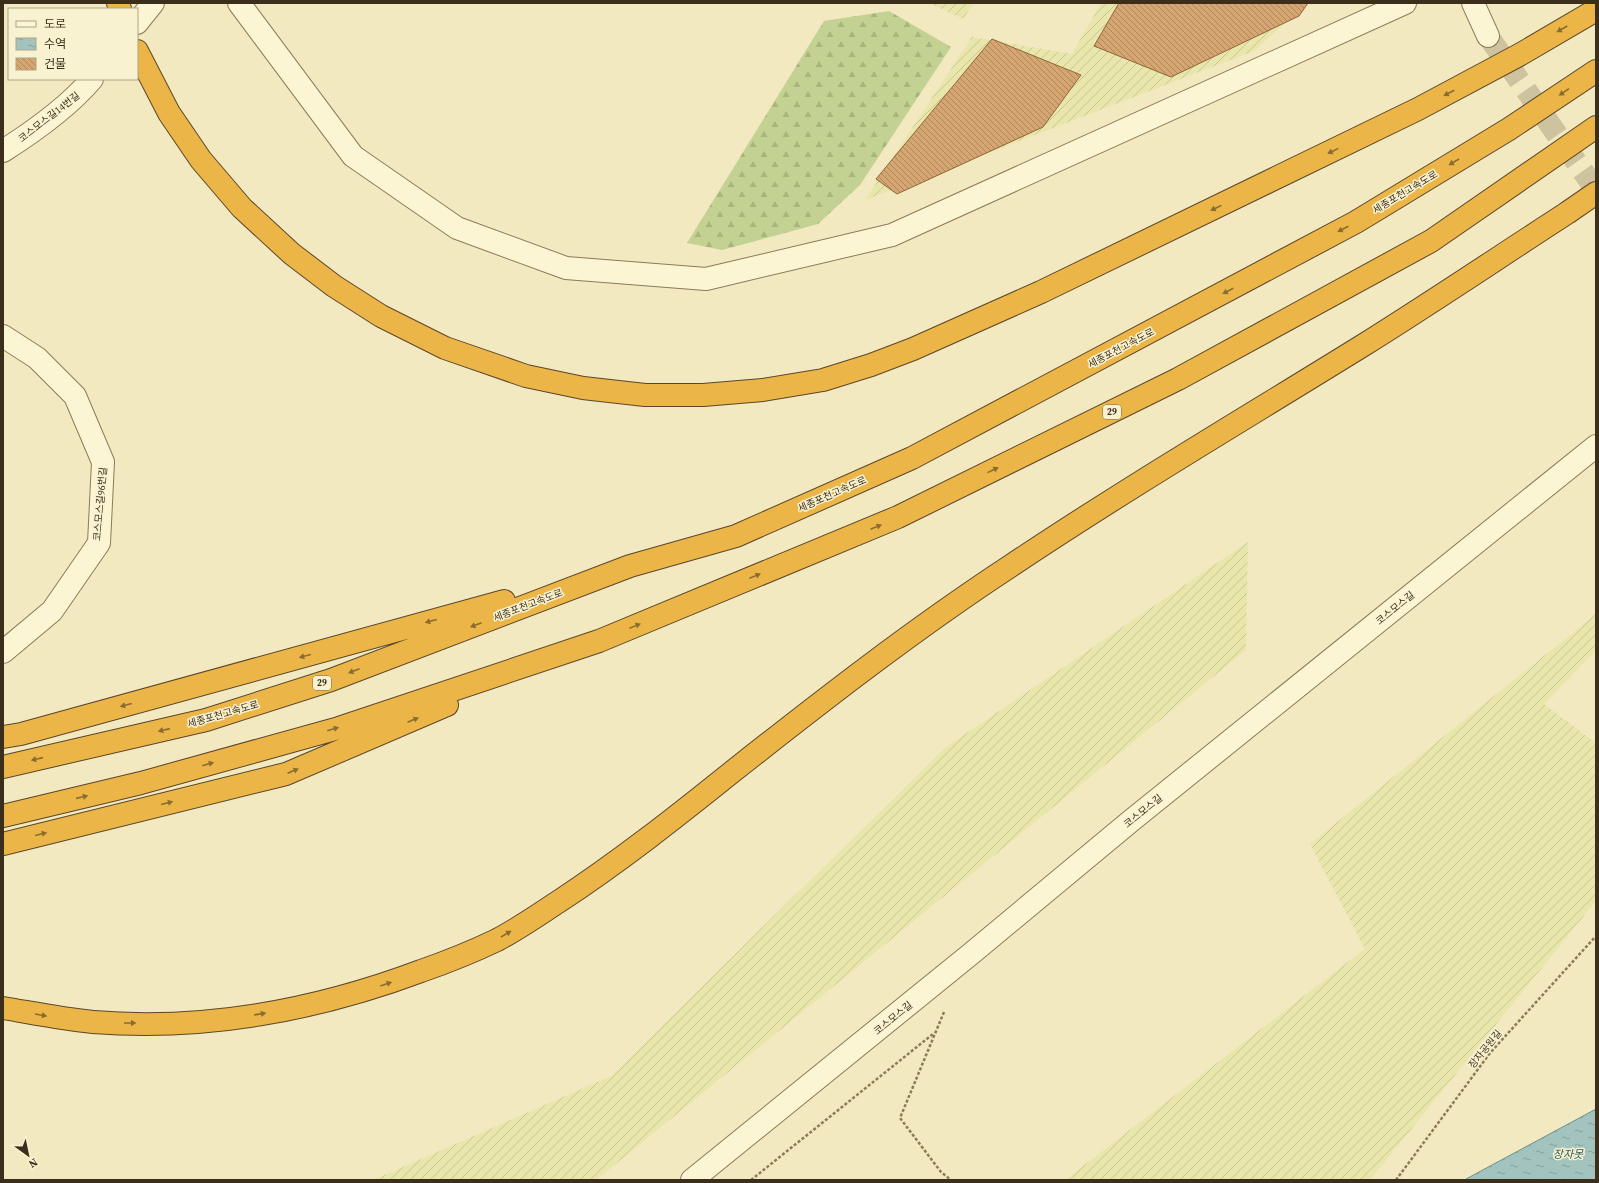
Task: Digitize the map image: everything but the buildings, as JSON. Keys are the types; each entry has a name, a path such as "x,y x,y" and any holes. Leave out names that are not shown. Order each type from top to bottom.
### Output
{"highway":[{"path":"138,53 169,113 201,160 242,208 292,254 334,286 381,316 445,348 526,376 583,388 645,395 703,395 763,390 823,380 913,350 1041,292 1418,110 1521,54 1596,10"},
{"name":"세종포천고속도로","path":"3,767 206,720 339,677 630,566 736,536 912,458 1356,222 1509,129 1596,71"},
{"name":"29","path":"3,816 141,783 339,728 599,640 898,517 1178,379 1430,242 1596,127"},
{"path":"3,1008 91,1022 176,1023 223,1019 284,1010 339,998 386,985 453,960 497,940 594,879 809,711 904,639 1008,567 1367,343 1568,213 1596,193"},
{"path":"3,737 21,734 630,566"},
{"path":"3,844 286,774 599,640"}],"street":[{"path":"138,22 153,3"},
{"path":"239,3 353,156 457,228 566,268 706,279 892,235 1405,3"},
{"path":"1473,3 1488,36"},
{"name":"코스모스길14번길","path":"3,151 20,140 79,94 91,80"},
{"name":"코스모스길96번길","path":"3,336 37,358 75,396 103,462 99,542 52,611 3,652"},
{"name":"코스모스길","path":"692,1180 972,953 1132,820 1596,446"}],"path":[{"name":"장자공원길","path":"1396,1180 1490,1053 1596,936"},
{"path":"947,1006 900,1118 941,1172 951,1180"},
{"path":"751,1180 935,1033"}],"shaded area":[{"path":"929,3 974,3 963,19"},
{"path":"1101,3 1308,3 1254,51 865,200 972,37 1072,54"},
{"path":"1248,542 1246,650 596,1180 373,1180 611,1076 946,747"},
{"path":"1596,614 1596,650 1544,704 1596,743 1596,901 1370,1180 1065,1180 1365,949 1310,844"}],"green space":[{"path":"889,11 951,47 860,185 818,224 722,250 687,243 824,21"}],"water":[{"name":"장자못","path":"1596,1109 1596,1180 1465,1180 1466,1179"}],"tunnel":[{"path":"1488,36 1596,190"}]}
